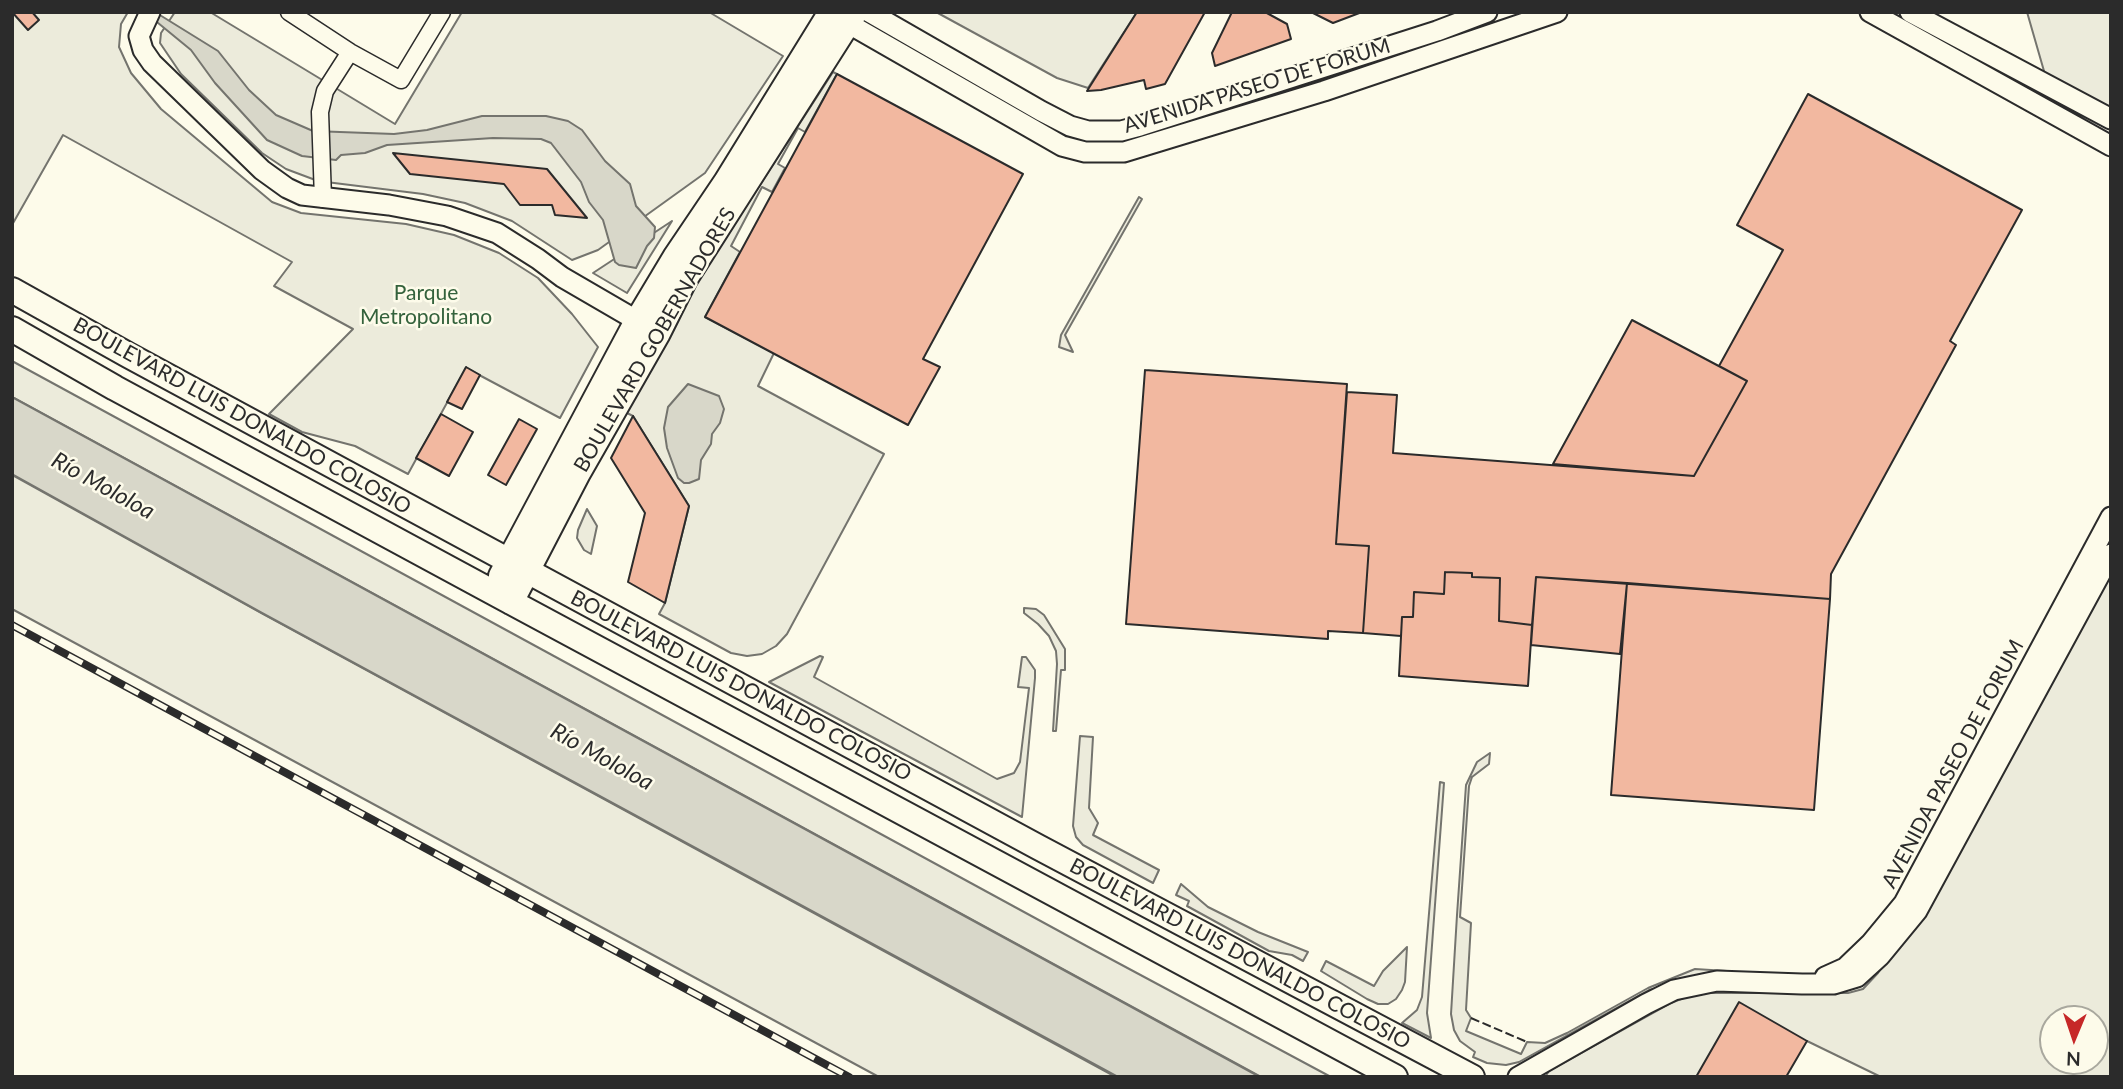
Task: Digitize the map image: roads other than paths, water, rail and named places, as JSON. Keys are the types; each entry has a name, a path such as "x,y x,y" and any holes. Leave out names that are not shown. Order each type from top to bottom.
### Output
{"main road":[{"name":"BOULEVARD GOBERNADORES","path":"502,597 518,566 578,473 648,327 685,279 847,15"},
{"name":"BOULEVARD LUIS DONALDO COLOSIO","path":"12,290 1038,847 1472,1077"},
{"name":"BOULEVARD LUIS DONALDO COLOSIO","path":"12,330 1395,1077"},
{"path":"791,752 815,752 1007,857 1028,857 1038,847"},
{"path":"1045,890 1040,885 1039,876 1045,869 1053,869 1216,954 1228,956 1238,953"}],"street":[{"path":"289,12 350,52 401,80 442,12"},
{"name":"AVENIDA PASEO DE FORUM","path":"847,15 1070,126 1088,131 1121,131 1437,31 1488,12"},
{"name":"AVENIDA PASEO DE FORUM","path":"847,15 1062,146 1085,152 1124,152 1324,91 1557,12"},
{"path":"1870,12 2111,146"},
{"path":"1910,12 2111,119"},
{"path":"148,16 140,32 141,46 163,76 262,170 287,188 302,195 323,199 388,205 447,216 497,233 562,277 648,327"},
{"path":"323,199 320,112 325,91 350,52"},
{"name":"AVENIDA PASEO DE FORUM","path":"1789,984 1828,977 1845,968 1871,943 1904,903 2111,517"},
{"name":"AVENIDA PASEO DE FORUM","path":"1518,1077 1674,990 1717,981 1834,984 1857,977 1880,956 1917,911 2111,554"}],"water":[{"path":"155,12 218,51 249,90 276,115 313,131 394,134 427,130 482,116 546,116 568,121 582,130 605,161 630,184 636,206 655,227 654,238 636,268 615,262 603,220 589,202 581,182 551,143 541,139 493,138 387,145 365,153 341,155 336,160 302,156 267,140 215,83 191,50 152,18"},
{"path":"688,384 719,396 724,409 720,423 712,434 711,444 701,460 699,479 684,483 678,478 667,448 664,428 668,407"},
{"name":"Río Mololoa","path":"12,397 1260,1077 1118,1077 262,613 12,474"}],"railway":[{"path":"12,625 849,1077"}],"park label":[{"name":"Parque Metropolitano","path":"426,305"}]}
